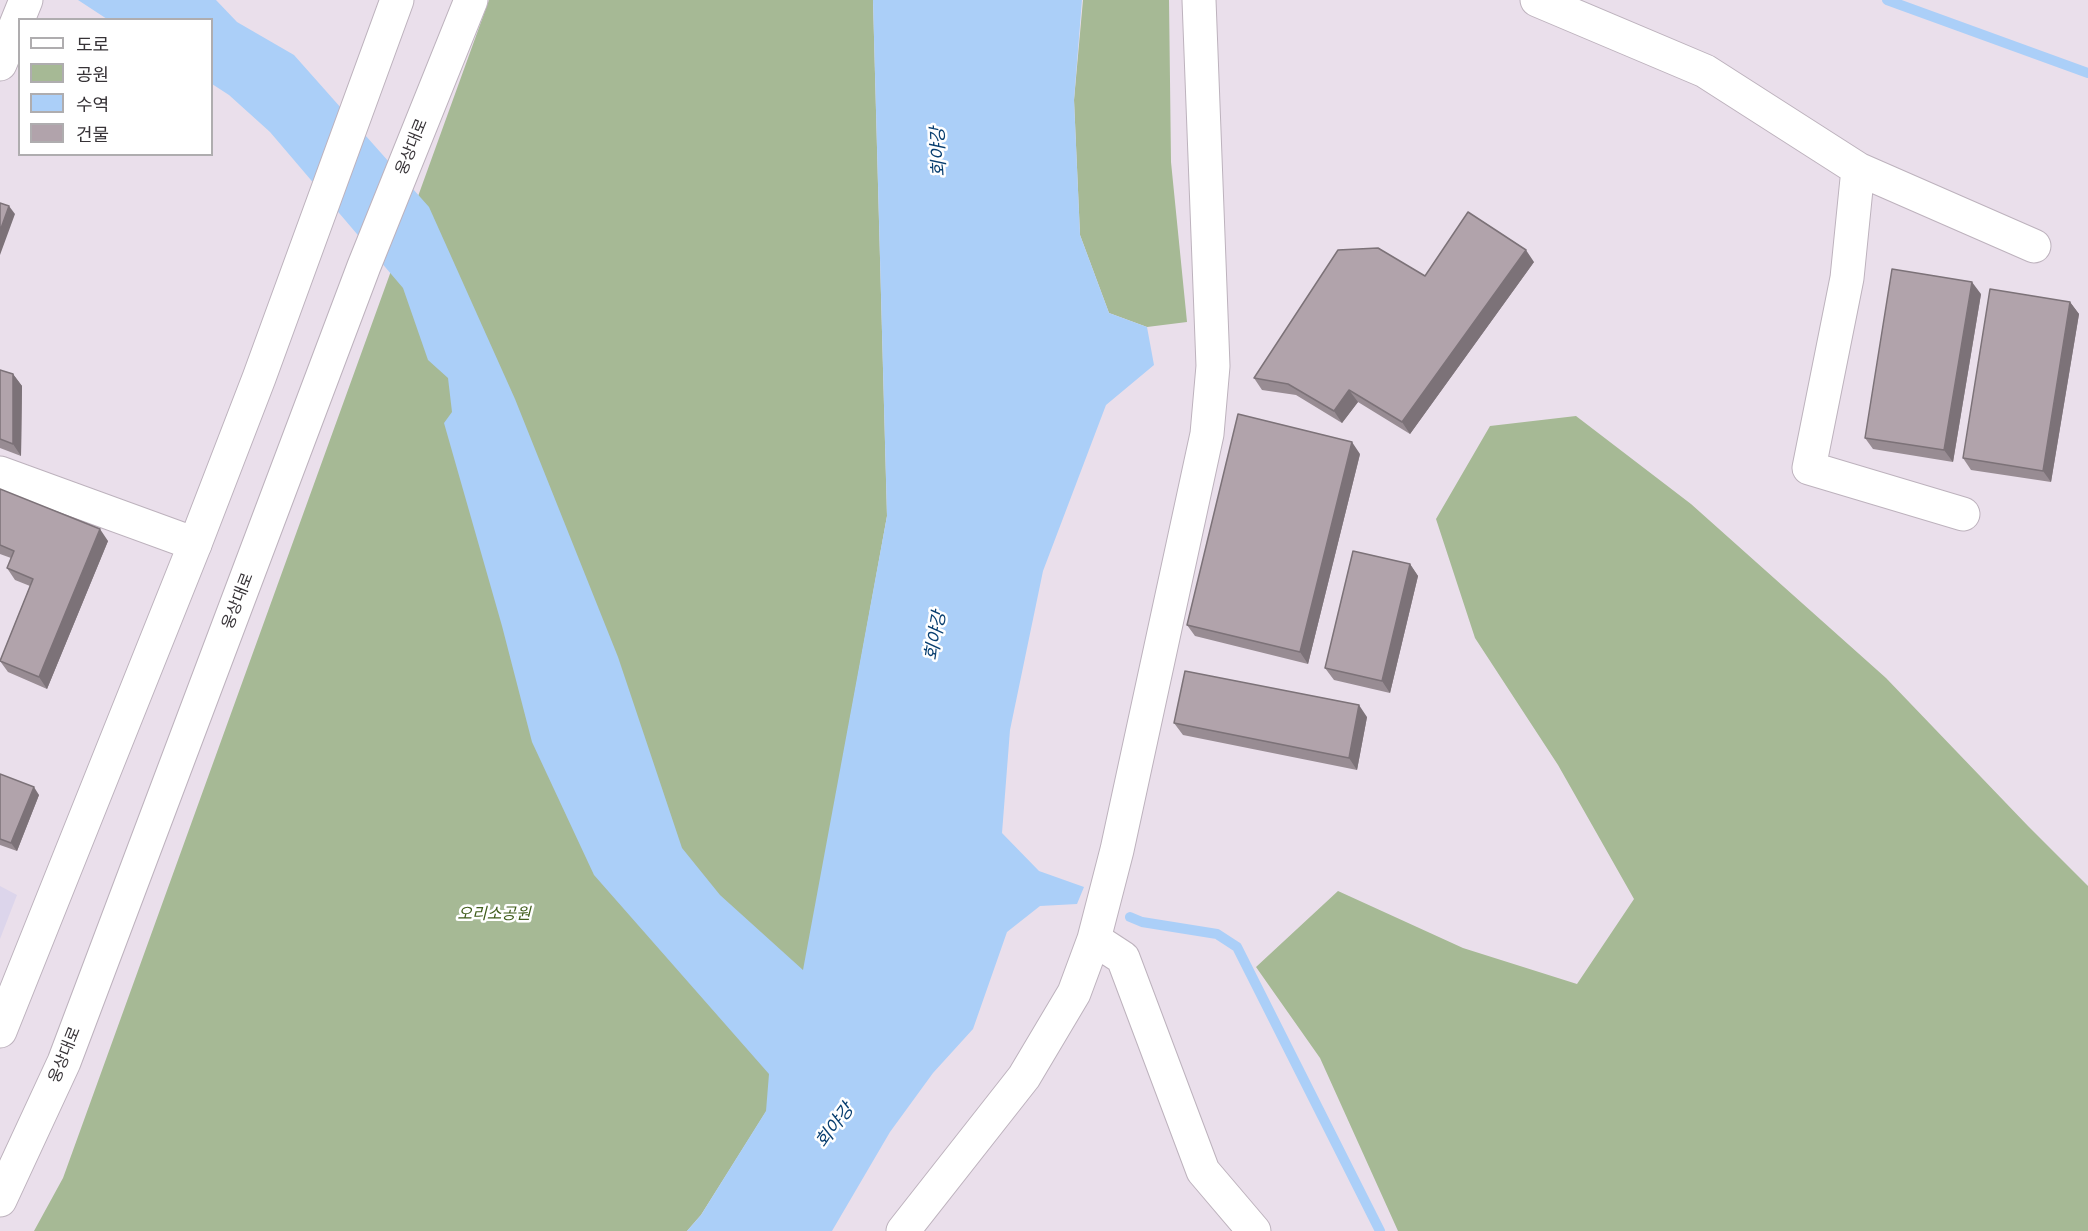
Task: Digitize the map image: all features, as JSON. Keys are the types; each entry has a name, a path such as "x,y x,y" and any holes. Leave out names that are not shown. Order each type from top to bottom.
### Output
{"street":[{"path":"0,1031 259,378 397,0"},
{"name":"웅상대로","path":"0,1200 64,1062 364,266 471,0"},
{"path":"903,1231 1024,1077 1074,993 1094,939 1117,850 1208,434 1213,366 1199,0"},
{"path":"1537,0 1705,70 1858,169 2034,246"},
{"path":"2,56 18,19"},
{"path":"1858,169 1847,278 1809,468 1963,514"},
{"path":"0,473 195,544"},
{"path":"1094,939 1123,958 1203,1172 1254,1231"}],"shaded area":[{"path":"0,886 17,895 0,939"}],"green space":[{"name":"오리소공원","path":"489,0 873,0 887,516 784,1083 701,1215 687,1231 34,1231 63,1178"},
{"path":"1083,0 1169,0 1171,162 1187,322 1147,327 1109,313 1080,235 1074,100"},
{"path":"1576,416 1691,504 1886,678 2088,886 2088,1231 1398,1231 1320,1058 1256,967 1338,891 1463,948 1577,984 1634,899 1558,765 1475,638 1436,519 1490,426"}],"water":[{"name":"회야강","path":"78,0 216,0 237,22 294,55 429,207 515,399 618,657 682,848 720,895 803,970 887,516 873,0 1082,0 1074,100 1080,235 1109,313 1147,327 1154,365 1106,405 1043,571 1010,730 1002,833 1039,871 1084,887 1077,904 1040,906 1007,932 973,1029 933,1073 890,1132 832,1231 687,1231 701,1215 766,1111 769,1074 594,875 532,742 502,626 444,423 452,412 448,378 428,360 403,288 270,132 229,95 213,85 213,18 105,18"}],"building":[{"path":"0,203 9,206 0,231"},
{"path":"1468,212 1526,250 1402,422 1349,390 1334,411 1288,384 1254,378 1338,250 1378,248 1425,276"},
{"path":"1892,269 1972,282 1944,450 1865,438"},
{"path":"1990,289 2070,302 2043,471 1963,458"},
{"path":"0,370 13,374 13,444 0,439"},
{"path":"1238,414 1352,442 1300,652 1187,625"},
{"path":"0,489 100,529 39,677 0,661 33,579 7,568 14,551 0,545"},
{"path":"1353,551 1410,564 1382,681 1325,668"},
{"path":"1185,671 1359,705 1349,758 1174,723"},
{"path":"0,774 34,787 11,843 0,839"}],"waterway":[{"path":"1887,0 2088,73"},
{"path":"1130,917 1142,922 1217,934 1237,947 1380,1231"}]}
